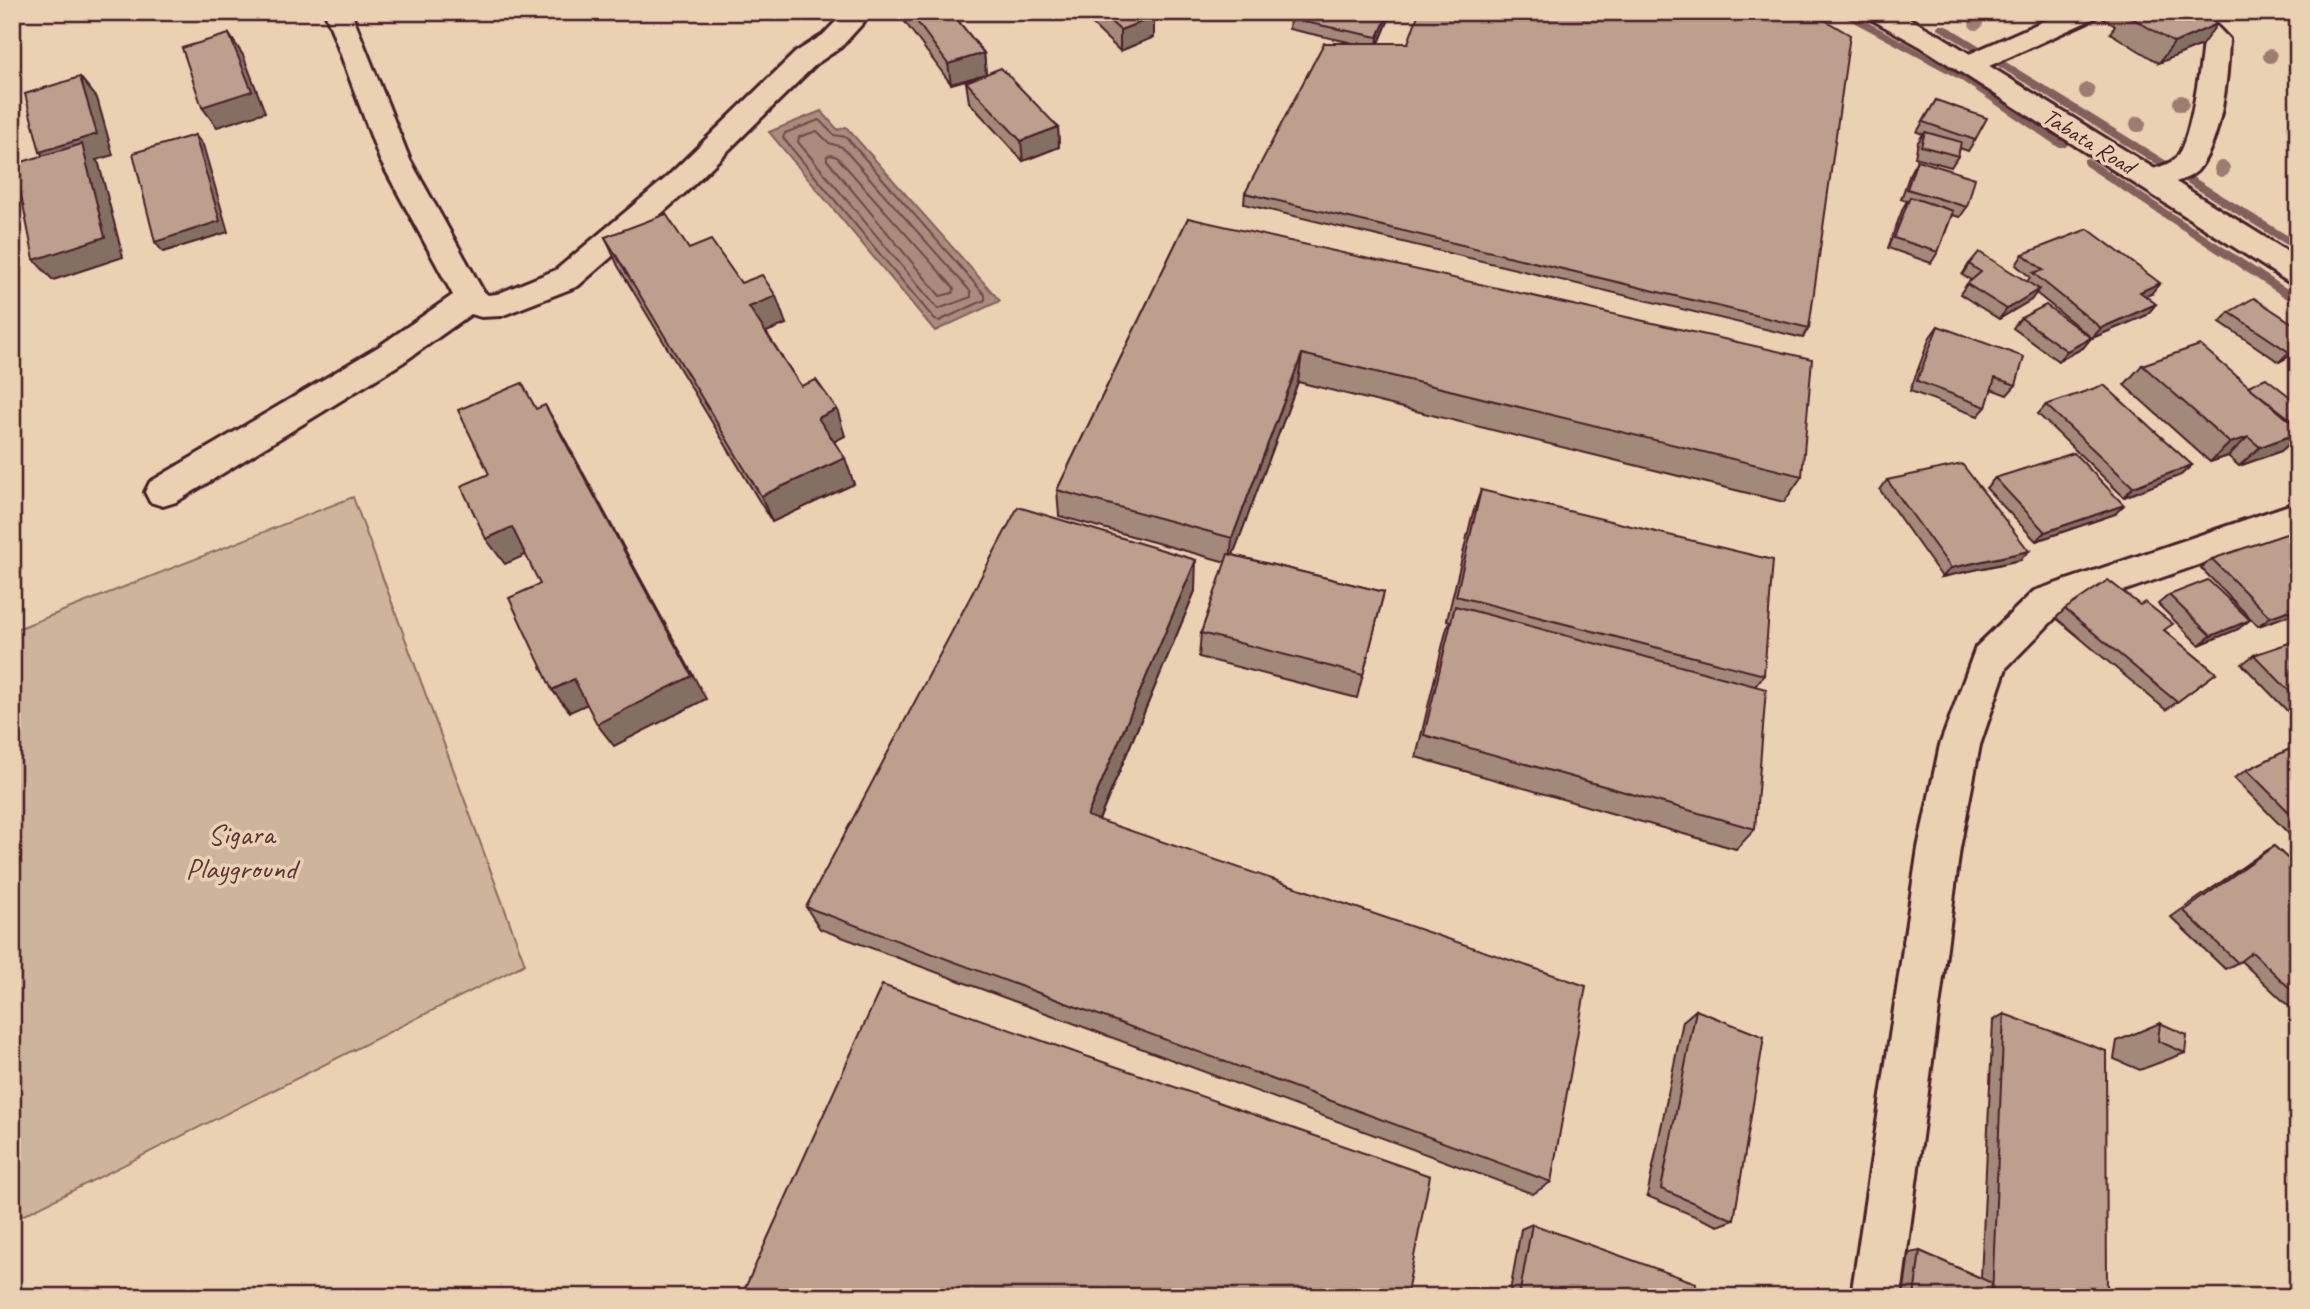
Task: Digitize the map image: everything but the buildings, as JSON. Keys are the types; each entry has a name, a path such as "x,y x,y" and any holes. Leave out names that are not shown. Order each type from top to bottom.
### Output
{"street":[{"path":"338,12 395,160 471,298 481,306 501,306 566,278 676,185 806,58 832,41 860,12"},
{"name":"Tabata Road","path":"1878,12 1983,58 2168,173 2298,273"},
{"path":"1983,58 2086,12"},
{"path":"2168,173 2197,145 2209,98 2216,39 2194,18 2178,12"},
{"path":"163,492 390,355 471,298"},
{"path":"1875,1297 1939,848 1960,745 1990,659 2047,601 2298,516"}],"green space":[{"name":"Sigara Playground","path":"353,497 525,964 12,1221 12,631"}],"water":[{"path":"821,111 838,130 846,127 1000,301 935,331 769,132"}],"waterway":[{"path":"1840,12 1961,76 2062,144"},
{"path":"1942,27 2298,248"},
{"path":"2088,162 2298,302"}]}
